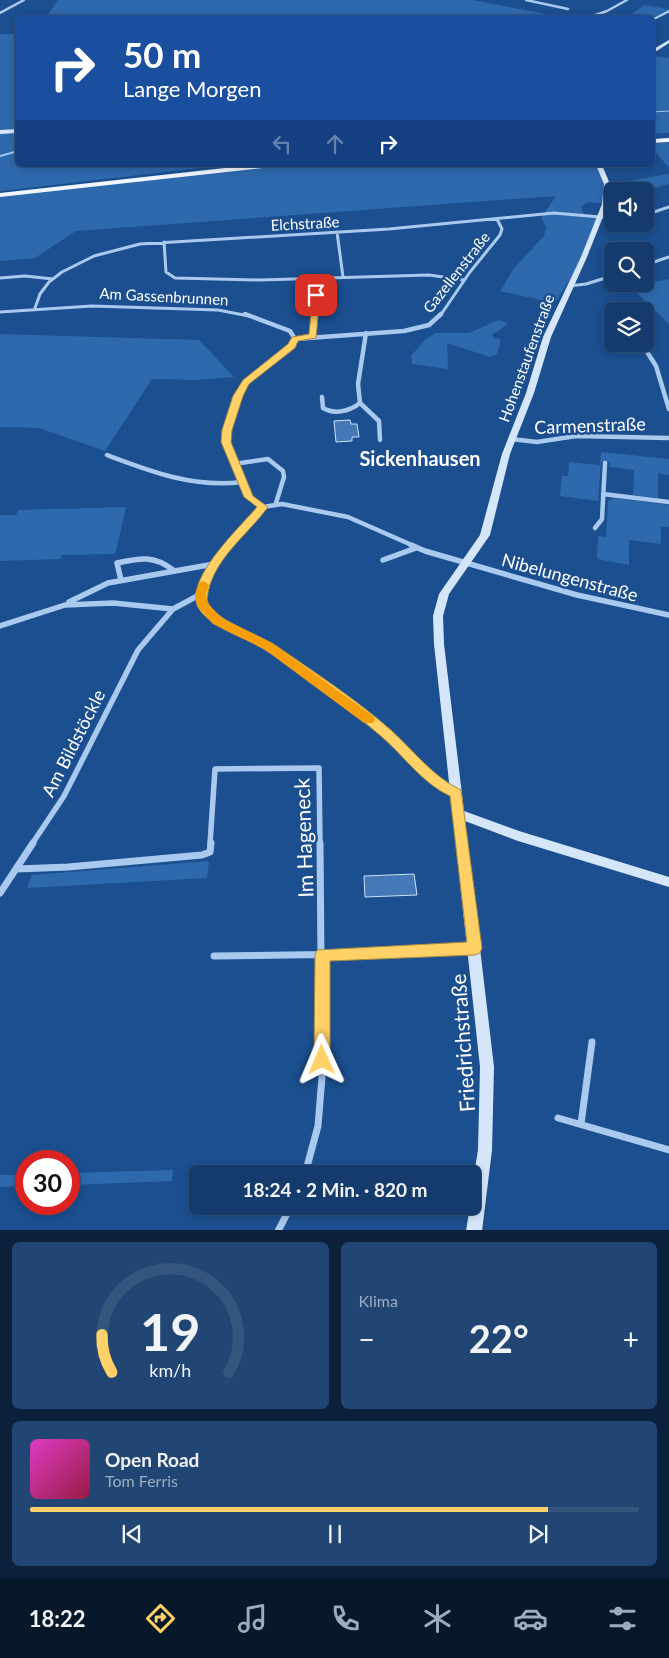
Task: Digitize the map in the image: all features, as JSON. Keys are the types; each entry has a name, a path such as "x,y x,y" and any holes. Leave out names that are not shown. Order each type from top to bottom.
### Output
{"main road":[{"path":"655,141 669,140"},
{"path":"0,195 254,167"}],"street":[{"path":"0,13 24,0"},
{"path":"526,0 568,9"},
{"path":"597,15 608,11 626,0"},
{"path":"655,18 669,10"},
{"path":"655,50 669,41"},
{"path":"0,132 15,131"},
{"name":"Hohenstaufenstraße","path":"466,562 485,535 511,439 530,393 552,322 584,256 605,204 607,184 599,167"},
{"path":"654,212 669,207"},
{"name":"Elchstraße","path":"35,308 41,292 53,279 78,263 107,252 164,242 337,232 561,213 604,217"},
{"name":"Gazellenstraße","path":"295,339 313,336 404,331 429,325 441,314 464,280 500,234 502,229 497,219"},
{"path":"337,232 343,277"},
{"path":"164,242 166,272 175,278 317,278 429,275 464,280"},
{"path":"654,262 669,257"},
{"path":"0,278 25,276 53,279"},
{"path":"313,336 317,278"},
{"path":"569,286 586,284 604,278"},
{"name":"Am Gassenbrunnen","path":"0,312 35,308 129,306 224,310 270,322 290,331 295,339"},
{"path":"366,333 358,384 360,403 379,420 380,440"},
{"path":"263,507 249,497 234,464 226,437 240,390 250,378 292,346 295,339"},
{"path":"647,352 656,366 669,409"},
{"path":"322,397 324,408 328,411 350,409 360,403"},
{"name":"Carmenstraße","path":"511,439 537,442 576,436 669,438"},
{"path":"107,455 186,482 218,484 242,482"},
{"path":"234,464 268,459 283,471 284,477 276,504 263,507 214,564 201,597 203,606 218,621 268,646 313,677 387,734 442,787 456,793"},
{"path":"595,528 602,518 606,463"},
{"path":"603,494 669,502"},
{"name":"Nibelungenstraße","path":"276,504 348,517 416,548 577,596 669,615"},
{"path":"383,560 416,548"},
{"path":"121,580 117,563 145,558 160,558 173,570"},
{"name":"Friedrichstraße","path":"466,562 444,594 438,624 485,1037 488,1095 483,1174 474,1230"},
{"path":"0,626 65,605 100,586 121,580 214,564"},
{"path":"65,605 113,603 173,609 201,597"},
{"name":"Am Bildstöckle","path":"0,893 64,796 138,650 173,609"},
{"name":"Im Hageneck","path":"17,868 68,867 202,855 210,852 215,769 320,768 322,955"},
{"path":"459,814 534,841 669,882"},
{"path":"214,956 322,955 475,948"},
{"path":"309,1165 314,1146 322,1094 322,955"},
{"path":"581,1124 592,1042"},
{"path":"558,1118 669,1150"},
{"path":"278,1230 286,1215"}],"shaded area":[{"path":"58,0 473,0 551,15 47,15"},
{"path":"644,5 668,9 655,17 655,15 632,14"},
{"path":"0,34 15,34 15,167 208,167 0,191"},
{"path":"655,56 669,58 669,133 655,134"},
{"path":"655,143 669,143 669,168 655,151"},
{"path":"254,167 600,167 604,174 604,204 589,202 581,206 584,215 600,216 584,257 555,303 500,291 514,268 544,236 546,227 541,218 556,196 76,231 35,258 0,261 0,195"},
{"path":"669,174 669,184 654,188 654,182 622,182"},
{"path":"669,279 669,324 654,309 654,302 646,302 636,292 654,292 654,282"},
{"path":"498,320 508,323 492,334 494,338 501,339 497,354 490,357 447,343 448,369 412,364 411,356 425,340 435,333 469,333"},
{"path":"0,334 199,340 234,377 197,380 152,379 105,451 39,428 0,427"},
{"path":"601,452 669,459 669,475 658,473 658,498 633,495 634,470 610,467 610,463 601,462 598,501 560,496 562,476 568,476 569,462 600,465"},
{"path":"614,498 669,505 669,527 661,527 661,544 629,540 629,565 597,559 598,536 606,537 608,501"},
{"path":"126,507 114,554 61,555 61,559 0,561 0,515 16,515 18,510"},
{"path":"209,861 207,878 27,888 32,875"},
{"path":"173,1170 172,1181 80,1185 80,1173"},
{"path":"0,1175 15,1175 15,1186 0,1187"}],"building":[{"path":"350,420 351,424 357,424 359,437 352,437 352,441 336,442 334,421"},
{"path":"414,874 417,895 365,897 364,876"}],"waterway":[{"path":"655,112 669,111"},
{"path":"0,156 15,152"}],"slow traffic":[{"path":"204,585 202,587 201,600 209,614 218,621 268,646 313,677 368,720"}],"district":[{"name":"Sickenhausen","path":"420,458"}],"route":[{"path":"316,295 313,336 295,339 292,346 246,382 238,396 227,430 226,442 228,451 249,497 263,507 210,570 202,587 201,600 209,614 218,621 268,646 313,677 387,734 442,787 456,793 475,948 322,955 322,1060"}]}
